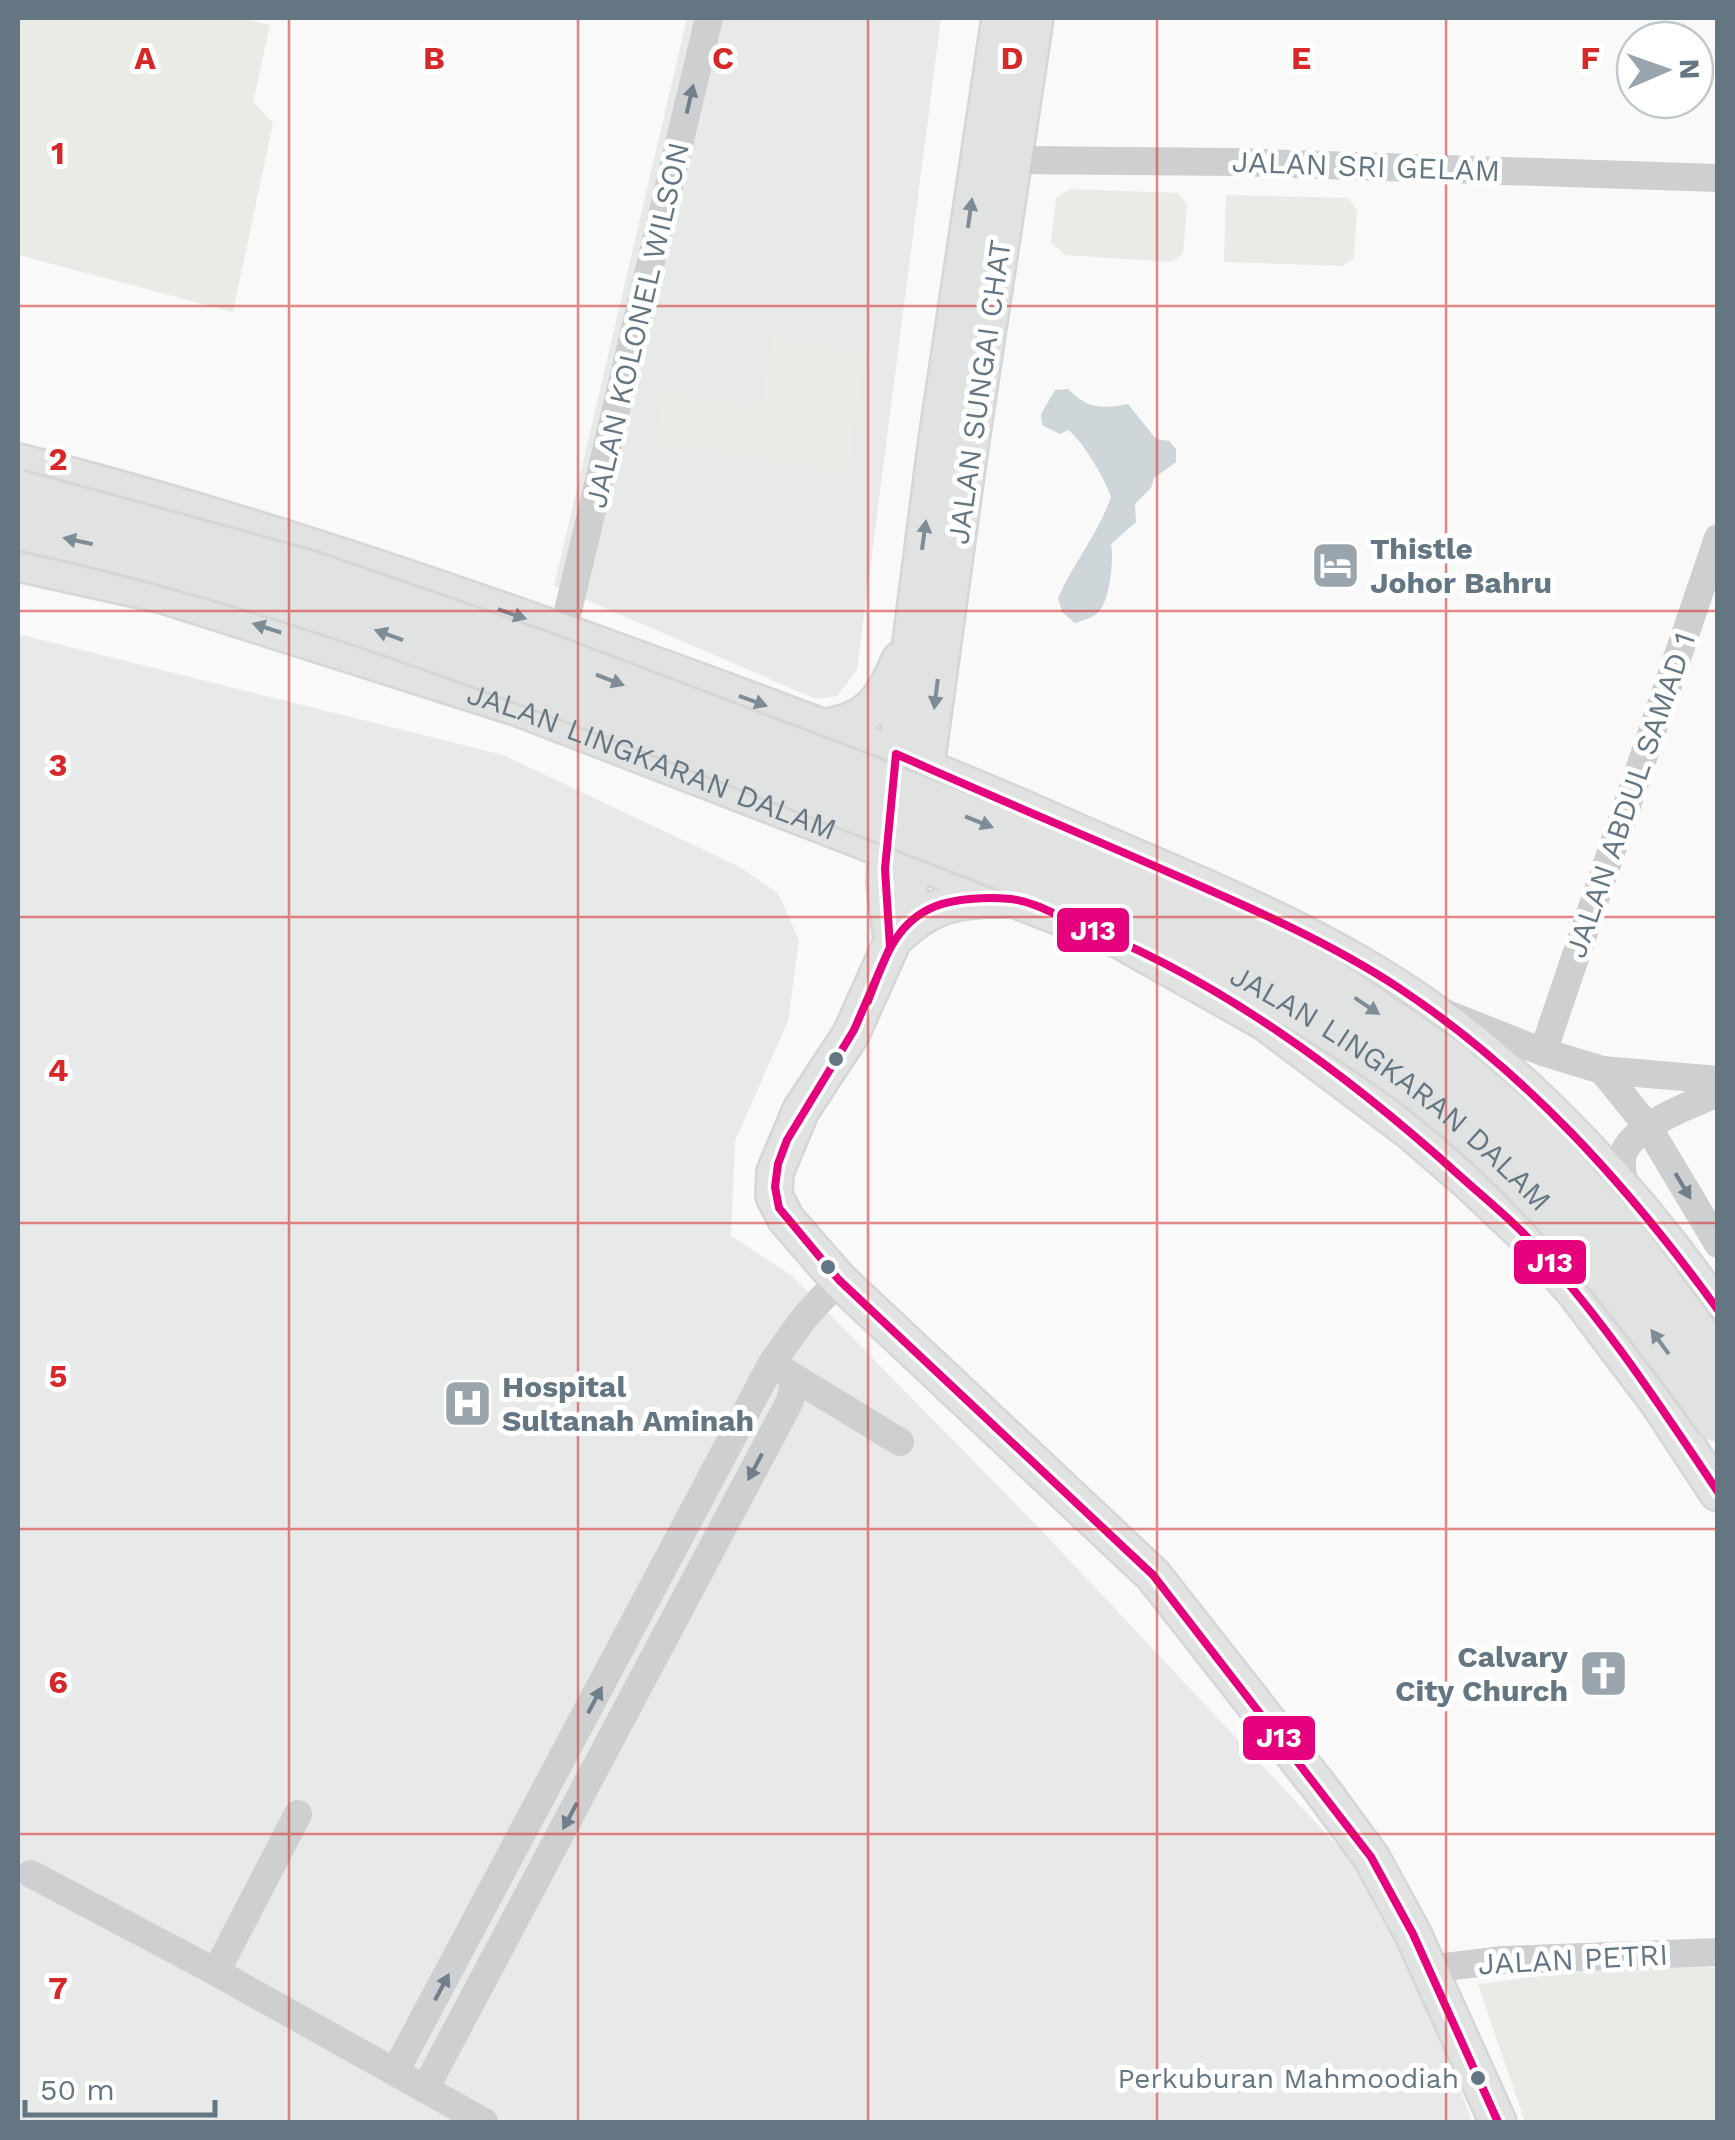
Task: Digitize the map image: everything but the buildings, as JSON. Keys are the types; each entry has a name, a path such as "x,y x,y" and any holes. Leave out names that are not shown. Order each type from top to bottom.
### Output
{"highway":[{"name":"JALAN LINGKARAN DALAM","path":"18,492 308,572 530,649 882,783 1128,882 1240,932 1328,980 1448,1061 1539,1140 1623,1234 1718,1363"},
{"name":"JALAN LINGKARAN DALAM","path":"18,528 105,546 278,598 600,711 1112,912 1231,970 1320,1020 1430,1098 1534,1190 1630,1300 1718,1421"}],"main road":[{"name":"JALAN SUNGAI CHAT","path":"911,761 912,632 1000,18"},
{"name":"JALAN SUNGAI CHAT","path":"911,761 968,459 1035,18"},
{"path":"18,462 332,552 827,726 1278,921 1422,1004 1554,1113 1624,1191 1718,1311"},
{"path":"163,595 157,558 161,542 174,528 184,524 222,519"},
{"name":"JALAN LINGKARAN DALAM","path":"18,563 163,595 519,708 1120,940 1265,1022 1410,1130 1525,1235 1575,1292 1658,1402 1718,1494"},
{"path":"827,726 860,718 878,702 912,632"},
{"path":"892,940 886,902 901,854 911,761"},
{"path":"819,824 852,855 869,878 892,940"},
{"path":"1014,899 963,900 934,907 892,940 852,1034 802,1110 773,1184 774,1196 786,1219 839,1280 1153,1575 1371,1857 1429,1969 1491,2115"}],"street":[{"name":"JALAN KOLONEL WILSON","path":"563,632 709,18"},
{"name":"JALAN SRI GELAM","path":"1014,160 1254,163 1718,178"},
{"name":"JALAN ABDUL SAMAD 1","path":"1543,1052 1718,538"},
{"path":"1422,1004 1543,1052 1602,1070 1718,1080"},
{"path":"1602,1070 1648,1127 1718,1244"},
{"path":"1624,1191 1622,1156 1648,1127 1718,1093"},
{"path":"395,2072 783,1371 804,1318 839,1280"},
{"path":"783,1371 900,1442"},
{"path":"425,2089 790,1401 783,1371"},
{"path":"216,1972 298,1814"},
{"path":"32,1874 484,2122"},
{"name":"JALAN PETRI","path":"1429,1969 1503,1960 1718,1952"}],"shaded area":[{"path":"18,18 240,18 270,25 253,102 273,123 233,312 18,255"},
{"path":"687,18 941,18 857,670 837,696 816,699 554,586"},
{"path":"1070,189 1178,193 1187,204 1183,253 1172,262 1065,255 1051,242 1056,198"},
{"path":"1226,195 1349,198 1357,211 1354,258 1343,266 1224,262"},
{"path":"772,335 867,352 848,475 653,445 664,391 760,405"},
{"path":"1068,389 1095,406 1128,404 1156,439 1169,441 1176,449 1176,462 1154,478 1151,488 1135,504 1136,522 1111,544 1111,576 1102,607 1094,616 1075,623 1062,612 1058,598 1111,497 1074,435 1068,430 1060,434 1042,425 1041,414 1055,390"},
{"name":"Hospital Sultanah Aminah","path":"18,634 503,755 738,866 778,893 799,940 788,1021 735,1141 731,1236 791,1275 1042,1531 1365,1875 1422,1984 1472,2122 18,2122"},
{"path":"1666,1961 1717,1968 1717,2122 1525,2122 1478,1984"}],"transit line":[{"name":"J13","path":"1498,2122 1413,1934 1371,1857 1153,1575 839,1280 779,1208 775,1187 787,1140 854,1030 890,947 885,869 896,754 1261,913 1399,988 1490,1056 1573,1134 1648,1220 1718,1310"},
{"name":"J13","path":"868,1001 892,945 910,922 936,906 963,900 1019,900 1180,971 1279,1032 1372,1101 1519,1229 1604,1328 1718,1492"}],"place":[{"name":"Thistle Johor Bahru","path":"1335,565"},
{"name":"Hospital Sultanah Aminah","path":"467,1403"},
{"name":"Calvary City Church","path":"1603,1673"},
{"name":"Perkuburan Mahmoodiah","path":"1478,2078"}]}
